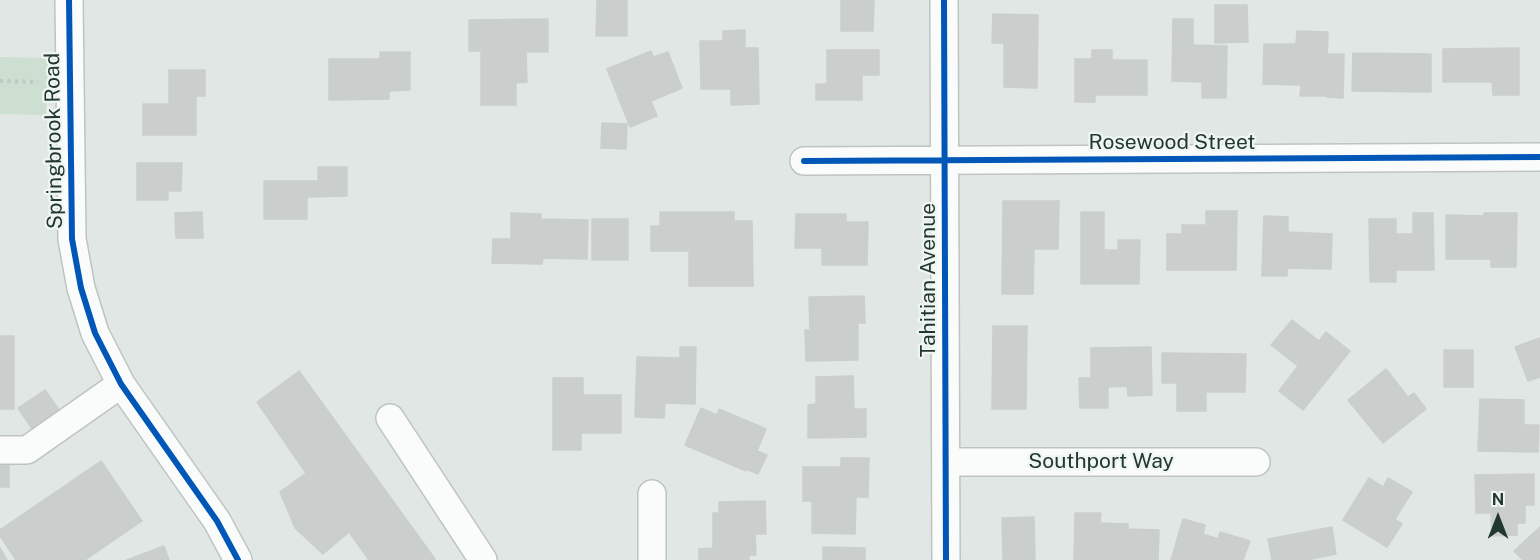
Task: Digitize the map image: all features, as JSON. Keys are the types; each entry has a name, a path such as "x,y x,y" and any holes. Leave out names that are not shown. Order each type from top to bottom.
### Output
{"street":[{"name":"Springbrook Road","path":"69,0 72,239 81,288 95,333 121,384 217,521 238,560"},
{"name":"Tahitian Avenue","path":"944,0 946,560"},
{"name":"Rosewood Street","path":"804,161 1540,157"},
{"path":"0,450 27,450 121,384"},
{"path":"390,418 483,560"},
{"name":"Southport Way","path":"946,462 1256,462"},
{"path":"652,494 652,560"}],"path":[{"path":"0,81 38,82"}],"green space":[{"path":"0,57 48,58 46,115 0,114"}],"building":[{"path":"597,0 627,0 627,36 596,36"},
{"path":"841,0 874,0 873,31 841,31"},
{"path":"1215,5 1247,5 1248,42 1215,43"},
{"path":"993,14 1038,15 1037,88 1004,87 1004,43 992,43"},
{"path":"548,19 548,52 526,52 527,82 516,83 516,105 481,105 481,51 469,51 469,20"},
{"path":"1173,19 1193,19 1193,45 1227,46 1226,98 1202,98 1202,82 1172,81"},
{"path":"745,30 745,48 758,48 759,104 731,105 731,89 701,89 700,41 723,41 723,31"},
{"path":"1297,31 1328,32 1326,96 1300,96 1301,85 1263,84 1264,44 1296,44"},
{"path":"1519,48 1519,95 1493,95 1492,82 1443,82 1443,49"},
{"path":"827,50 879,50 879,75 862,75 862,100 816,100 816,84 827,84"},
{"path":"1092,50 1112,50 1112,60 1147,60 1147,95 1095,95 1095,102 1075,102 1075,59 1092,59"},
{"path":"651,51 653,57 668,52 682,88 651,101 657,116 630,127 607,69"},
{"path":"380,52 410,52 410,90 389,91 389,99 329,100 329,59 380,59"},
{"path":"1353,53 1431,54 1431,92 1352,91"},
{"path":"1328,54 1344,54 1343,98 1327,97"},
{"path":"169,70 205,70 205,96 196,96 196,135 143,135 143,104 169,104"},
{"path":"602,123 627,124 626,149 601,148"},
{"path":"137,163 182,163 181,191 168,191 168,200 137,200"},
{"path":"318,167 347,167 347,196 307,197 307,219 264,219 264,181 318,181"},
{"path":"1003,201 1059,201 1058,249 1034,249 1033,294 1002,294"},
{"path":"1206,211 1237,211 1236,270 1167,270 1167,234 1182,234 1182,225 1206,225"},
{"path":"202,212 203,238 176,238 175,213"},
{"path":"660,212 734,212 734,221 752,221 753,286 689,286 689,251 651,251 651,226 660,226"},
{"path":"1081,212 1104,212 1104,250 1118,250 1118,240 1140,240 1139,284 1081,284"},
{"path":"511,213 541,214 541,219 588,220 587,259 543,258 542,264 492,263 493,239 511,239"},
{"path":"1413,213 1433,213 1434,270 1396,270 1396,282 1370,282 1369,219 1396,219 1396,234 1413,234"},
{"path":"1484,213 1517,213 1516,267 1491,267 1491,259 1446,259 1446,215 1484,216"},
{"path":"796,214 846,214 846,222 868,222 867,265 822,265 822,248 795,248"},
{"path":"1264,216 1288,217 1288,232 1332,234 1331,269 1287,268 1287,276 1262,276"},
{"path":"592,219 628,219 628,260 592,260"},
{"path":"864,296 865,323 858,323 858,360 806,361 805,330 810,330 809,297"},
{"path":"1292,320 1319,341 1326,332 1350,351 1303,410 1279,391 1298,366 1271,345"},
{"path":"993,326 1027,326 1026,409 992,409"},
{"path":"0,336 14,336 14,409 0,409"},
{"path":"1540,338 1540,377 1528,381 1515,347"},
{"path":"680,347 696,347 695,404 665,403 664,418 635,417 637,357 680,358"},
{"path":"1151,347 1152,395 1128,396 1127,386 1108,387 1108,408 1080,408 1079,378 1091,378 1091,348"},
{"path":"1444,350 1473,350 1473,387 1444,387"},
{"path":"1162,353 1246,354 1245,392 1206,392 1206,411 1177,411 1177,383 1162,383"},
{"path":"1386,369 1408,397 1414,393 1426,409 1383,443 1348,400"},
{"path":"299,371 435,559 369,560 349,532 323,554 295,528 280,492 306,473 257,402"},
{"path":"853,376 854,409 866,409 866,437 808,438 808,405 816,404 816,377"},
{"path":"553,378 583,378 583,395 621,395 621,433 581,433 581,450 553,450"},
{"path":"45,390 59,410 32,429 18,408"},
{"path":"1480,399 1524,400 1524,425 1539,425 1538,452 1478,451"},
{"path":"701,408 717,415 719,409 766,429 757,451 767,455 758,474 685,445"},
{"path":"841,458 869,458 868,497 856,497 855,534 812,533 812,501 803,501 803,467 841,467"},
{"path":"101,461 142,521 85,560 16,560 0,536 0,530"},
{"path":"0,462 9,462 9,487 0,487"},
{"path":"1534,474 1534,505 1525,505 1525,523 1517,523 1517,535 1492,536 1491,513 1476,513 1475,475"},
{"path":"1369,478 1383,487 1388,478 1412,492 1395,519 1402,524 1387,547 1343,520"},
{"path":"765,501 766,534 755,534 756,555 749,555 749,560 699,560 699,549 713,548 713,513 719,513 719,502"},
{"path":"1075,513 1101,513 1100,523 1128,524 1128,529 1159,530 1158,560 1074,560"},
{"path":"1034,517 1035,560 1003,560 1002,518"},
{"path":"1183,519 1205,525 1203,534 1218,539 1220,532 1250,541 1243,560 1171,560"},
{"path":"1332,527 1336,554 1306,560 1272,560 1268,539"},
{"path":"1540,527 1540,560 1523,560 1514,551"},
{"path":"164,546 169,560 127,560"},
{"path":"823,547 865,548 865,560 823,560"},
{"path":"0,548 7,560 0,560"}],"cycle path":[{"path":"69,0 72,239 81,288 95,333 121,384 217,521 238,560"},
{"path":"944,0 946,560"},
{"path":"804,161 1540,157"}]}
